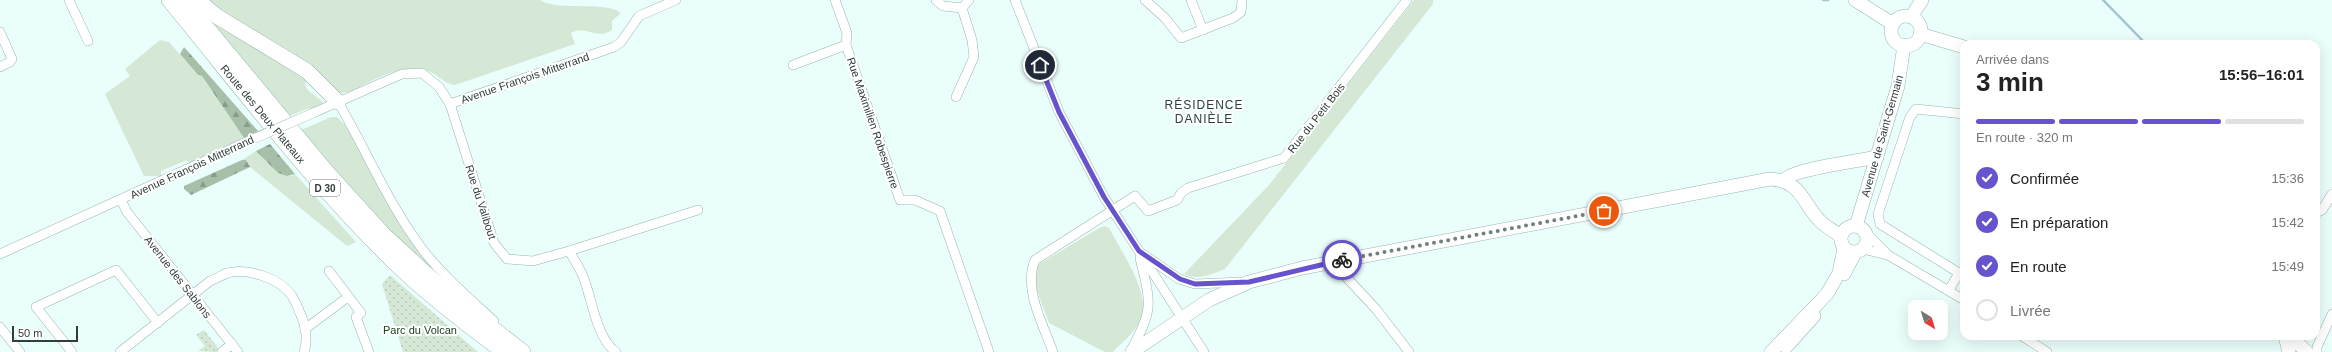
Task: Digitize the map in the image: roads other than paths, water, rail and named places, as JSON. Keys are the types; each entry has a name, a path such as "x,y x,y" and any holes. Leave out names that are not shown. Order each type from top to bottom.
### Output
{"main road":[{"name":"Route des Deux Plateaux","path":"169,0 316,178 371,238 437,300 506,346 524,352"},
{"name":"Route des Deux Plateaux","path":"184,0 326,172 384,235 506,346"},
{"path":"197,0 218,17 307,71 338,102"}],"street":[{"path":"69,0 88,40"},
{"name":"Avenue François Mitterrand","path":"0,254 253,139 402,74 422,72 439,87 450,104 614,47 621,42 639,16 676,0"},
{"name":"Rue Maximilien Robespierre","path":"835,0 847,33 846,45 900,200 915,200 940,210 989,352"},
{"path":"936,0 943,6 962,8"},
{"path":"962,8 969,0"},
{"path":"1016,0 1059,112 1113,211 1204,352"},
{"path":"1145,0 1165,18 1181,38 1233,18 1241,12 1242,0"},
{"path":"1191,0 1203,30"},
{"name":"Rue du Petit Bois","path":"1113,211 1135,196 1148,211 1177,200 1181,192 1188,188 1284,158 1407,0"},
{"path":"1855,0 1893,24"},
{"path":"1911,17 1922,0"},
{"path":"956,97 974,57 972,40 962,8"},
{"path":"1902,17 1911,17 1918,23 1920,34 1916,42 1904,45 1893,38 1893,24 1902,17"},
{"path":"0,32 12,59 10,62 0,67"},
{"path":"1920,34 1960,46"},
{"path":"793,64 846,45"},
{"name":"Avenue de Saint-Germain","path":"1782,352 1831,297 1848,239 1877,157 1898,86 1904,45"},
{"name":"Route des Deux Plateaux","path":"338,102 380,183 423,251 450,281 505,331 506,346"},
{"name":"Rue du Valibout","path":"450,104 494,243 507,259 533,261 698,210"},
{"path":"1960,114 1916,109 1910,117 1878,214 1880,224 1960,273"},
{"path":"1784,180 1788,176 1800,172 1877,157"},
{"path":"1131,352 1209,300 1249,282 1332,262 1770,179 1784,180 1798,189 1819,220 1848,239 1888,255 1960,297"},
{"path":"2320,211 2322,210 2332,194"},
{"name":"Avenue des Sablons","path":"121,200 127,212 238,352"},
{"path":"1053,352 1032,294 1030,279 1031,269 1035,260 1113,211"},
{"path":"1848,239 1862,228 1888,255"},
{"name":"Avenue de Saint-Germain","path":"1771,352 1827,294 1839,273 1848,239"},
{"path":"569,251 582,275 602,334 609,347 616,352"},
{"path":"1139,251 1180,279 1195,284 1249,282"},
{"path":"1131,352 1146,323 1150,298 1139,251"},
{"path":"1332,262 1376,309 1409,352"},
{"path":"72,352 36,306 116,270 158,323"},
{"path":"329,271 361,313 356,317 369,352"},
{"path":"120,352 158,323 200,287 227,273 261,276 280,284 292,295 304,321 306,344 304,352"},
{"path":"1949,290 1960,275"},
{"path":"305,329 348,297"},
{"path":"2317,352 2317,347 2332,314"},
{"path":"0,327 20,352"},
{"path":"2028,340 2047,352"},
{"path":"222,352 232,344"}],"waterway":[{"path":"1823,0 1828,0"},
{"path":"2103,0 2142,40"}],"district":[{"name":"RÉSIDENCE DANIÈLE","path":"1204,112"}],"park label":[{"name":"Parc du Volcan","path":"420,330"}]}
